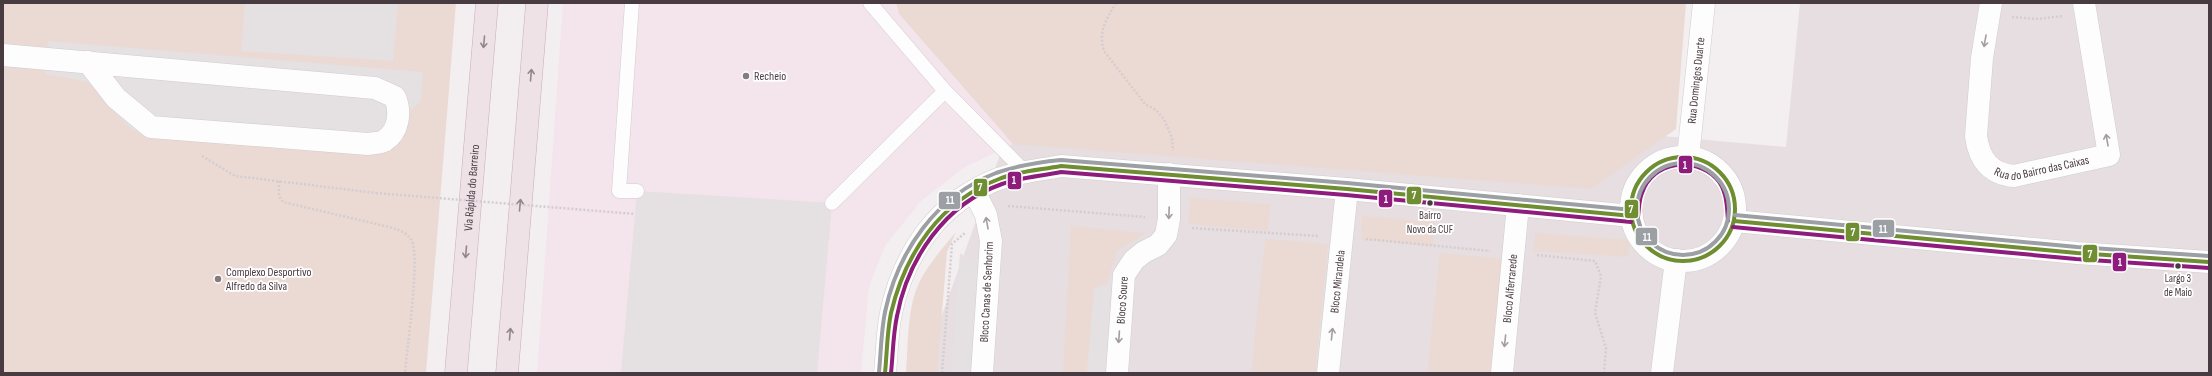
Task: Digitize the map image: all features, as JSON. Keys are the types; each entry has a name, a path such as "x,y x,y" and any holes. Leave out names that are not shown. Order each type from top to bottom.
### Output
{"highway":[{"name":"Via Rápida do Barreiro","path":"456,373 487,3"},
{"path":"507,373 537,3"}],"street":[{"name":"Rua Domingos Duarte","path":"1688,157 1704,3"},
{"name":"Rua do Bairro das Caixas","path":"1990,9 1982,58 1976,136 1978,148 1984,162 1992,169 2004,175 2014,176 2110,155 2085,8"},
{"path":"3,54 375,88 395,97 399,116 394,131 384,142 368,144 151,127 116,98 88,62"},
{"path":"1688,157 1703,161 1715,168 1726,179 1734,199 1734,221 1730,233 1722,244 1713,252 1689,261 1663,257 1651,250 1642,241 1635,229 1632,216 1632,202 1635,190 1641,178 1662,162 1675,158 1688,157"},
{"path":"885,373 891,314 899,283 911,254 925,232 945,210 974,191 999,179 1025,172 1061,166 1169,174 1632,216"},
{"name":"Bloco Soure","path":"1117,373 1124,275 1134,260 1144,252 1158,245 1166,235 1169,219 1169,174"},
{"name":"Bloco Mirandela","path":"1328,373 1347,190"},
{"name":"Bloco Canas de Senhorim","path":"974,191 986,215 991,241 982,373"},
{"name":"Bloco Alferrarede","path":"1502,373 1518,205"},
{"path":"1734,221 2077,253 2209,262"},
{"path":"1662,373 1676,260"}],"lane":[{"path":"632,3 619,191 636,191"},
{"path":"870,3 945,91 1025,172"},
{"path":"832,204 945,91"}],"path":[{"path":"1116,3 1103,26 1101,33 1104,51 1145,104 1160,114 1170,130 1173,146 1169,174"},
{"path":"1990,9 2038,19 2085,8"},
{"path":"196,153 235,176 376,193 635,214"},
{"path":"279,181 279,196 283,202 403,231 412,242 415,264 405,373"},
{"path":"1169,219 1193,229 1342,237 1513,254 1550,255 1595,260 1601,276 1595,313 1606,348 1604,373"}],"shaded area":[{"name":"Complexo Desportivo Alfredo da Silva","path":"3,3 456,3 426,373 3,373"},
{"path":"245,3 398,3 393,61 241,51"},
{"path":"563,3 896,3 899,14 1013,144 965,167 921,201 885,246 869,287 861,373 537,373"},
{"path":"896,3 1686,3 1676,129 1591,189 1013,144 899,14"},
{"path":"1800,3 2209,3 2209,373 921,373 1027,80 1786,147"},
{"path":"48,41 423,72 421,101 411,110 408,119 348,151 153,138 131,129 88,82 45,74"},
{"path":"637,191 832,203 817,373 621,373"},
{"path":"1190,198 1270,204 1268,231 1188,224"},
{"path":"1362,216 1435,222 1433,246 1361,240"},
{"path":"1071,226 1146,233 1117,251 1107,283 1094,289 1087,373 1063,373"},
{"path":"956,232 947,252 937,373 906,373 909,322 915,293 927,269 938,253"},
{"path":"1535,233 1630,240 1628,257 1533,251"},
{"path":"1265,239 1328,244 1315,373 1251,373"},
{"path":"960,253 978,266 970,373 951,373"},
{"path":"1440,253 1504,259 1492,373 1427,373"},
{"path":"1114,281 1107,373 1087,373 1094,289"}],"transit line":[{"name":"7","path":"1683,157 1703,161 1720,172 1731,189 1735,209 1731,229 1720,246 1703,257 1683,261 1663,257 1646,246 1635,229 1631,209 1635,189 1646,172 1663,161 1683,157"},
{"name":"11","path":"879,372 885,312 891,289 899,268 910,247 923,228 938,211 955,196 975,183 996,173 1020,166 1061,160 1347,183 1633,210"},
{"name":"11","path":"1683,163 1700,167 1715,177 1725,192 1729,209 1725,226 1715,241 1700,251 1683,255 1666,251 1651,241 1641,226 1637,209 1641,192 1651,177 1666,167 1683,163"},
{"name":"1","path":"1638,217 1641,196 1647,182 1664,168 1675,165 1686,165 1707,171 1720,182 1726,198 1728,221"},
{"name":"7","path":"885,373 891,313 897,291 905,270 928,232 959,201 978,189 999,179 1021,172 1061,166 1347,189 1632,216"},
{"name":"1","path":"891,373 895,330 902,294 920,254 932,236 947,219 963,205 982,193 1002,184 1024,178 1061,172 1346,195 1631,222"},
{"name":"11","path":"1735,215 2077,247 2209,256"},
{"name":"7","path":"1734,221 2077,253 2209,262"},
{"name":"1","path":"1733,227 2076,259 2209,268"}],"place":[{"name":"Recheio","path":"746,76"},
{"name":"Bairro Novo da CUF","path":"1430,203"},
{"name":"Largo 3 de Maio","path":"2178,266"},
{"name":"Complexo Desportivo Alfredo da Silva","path":"218,279"}]}
